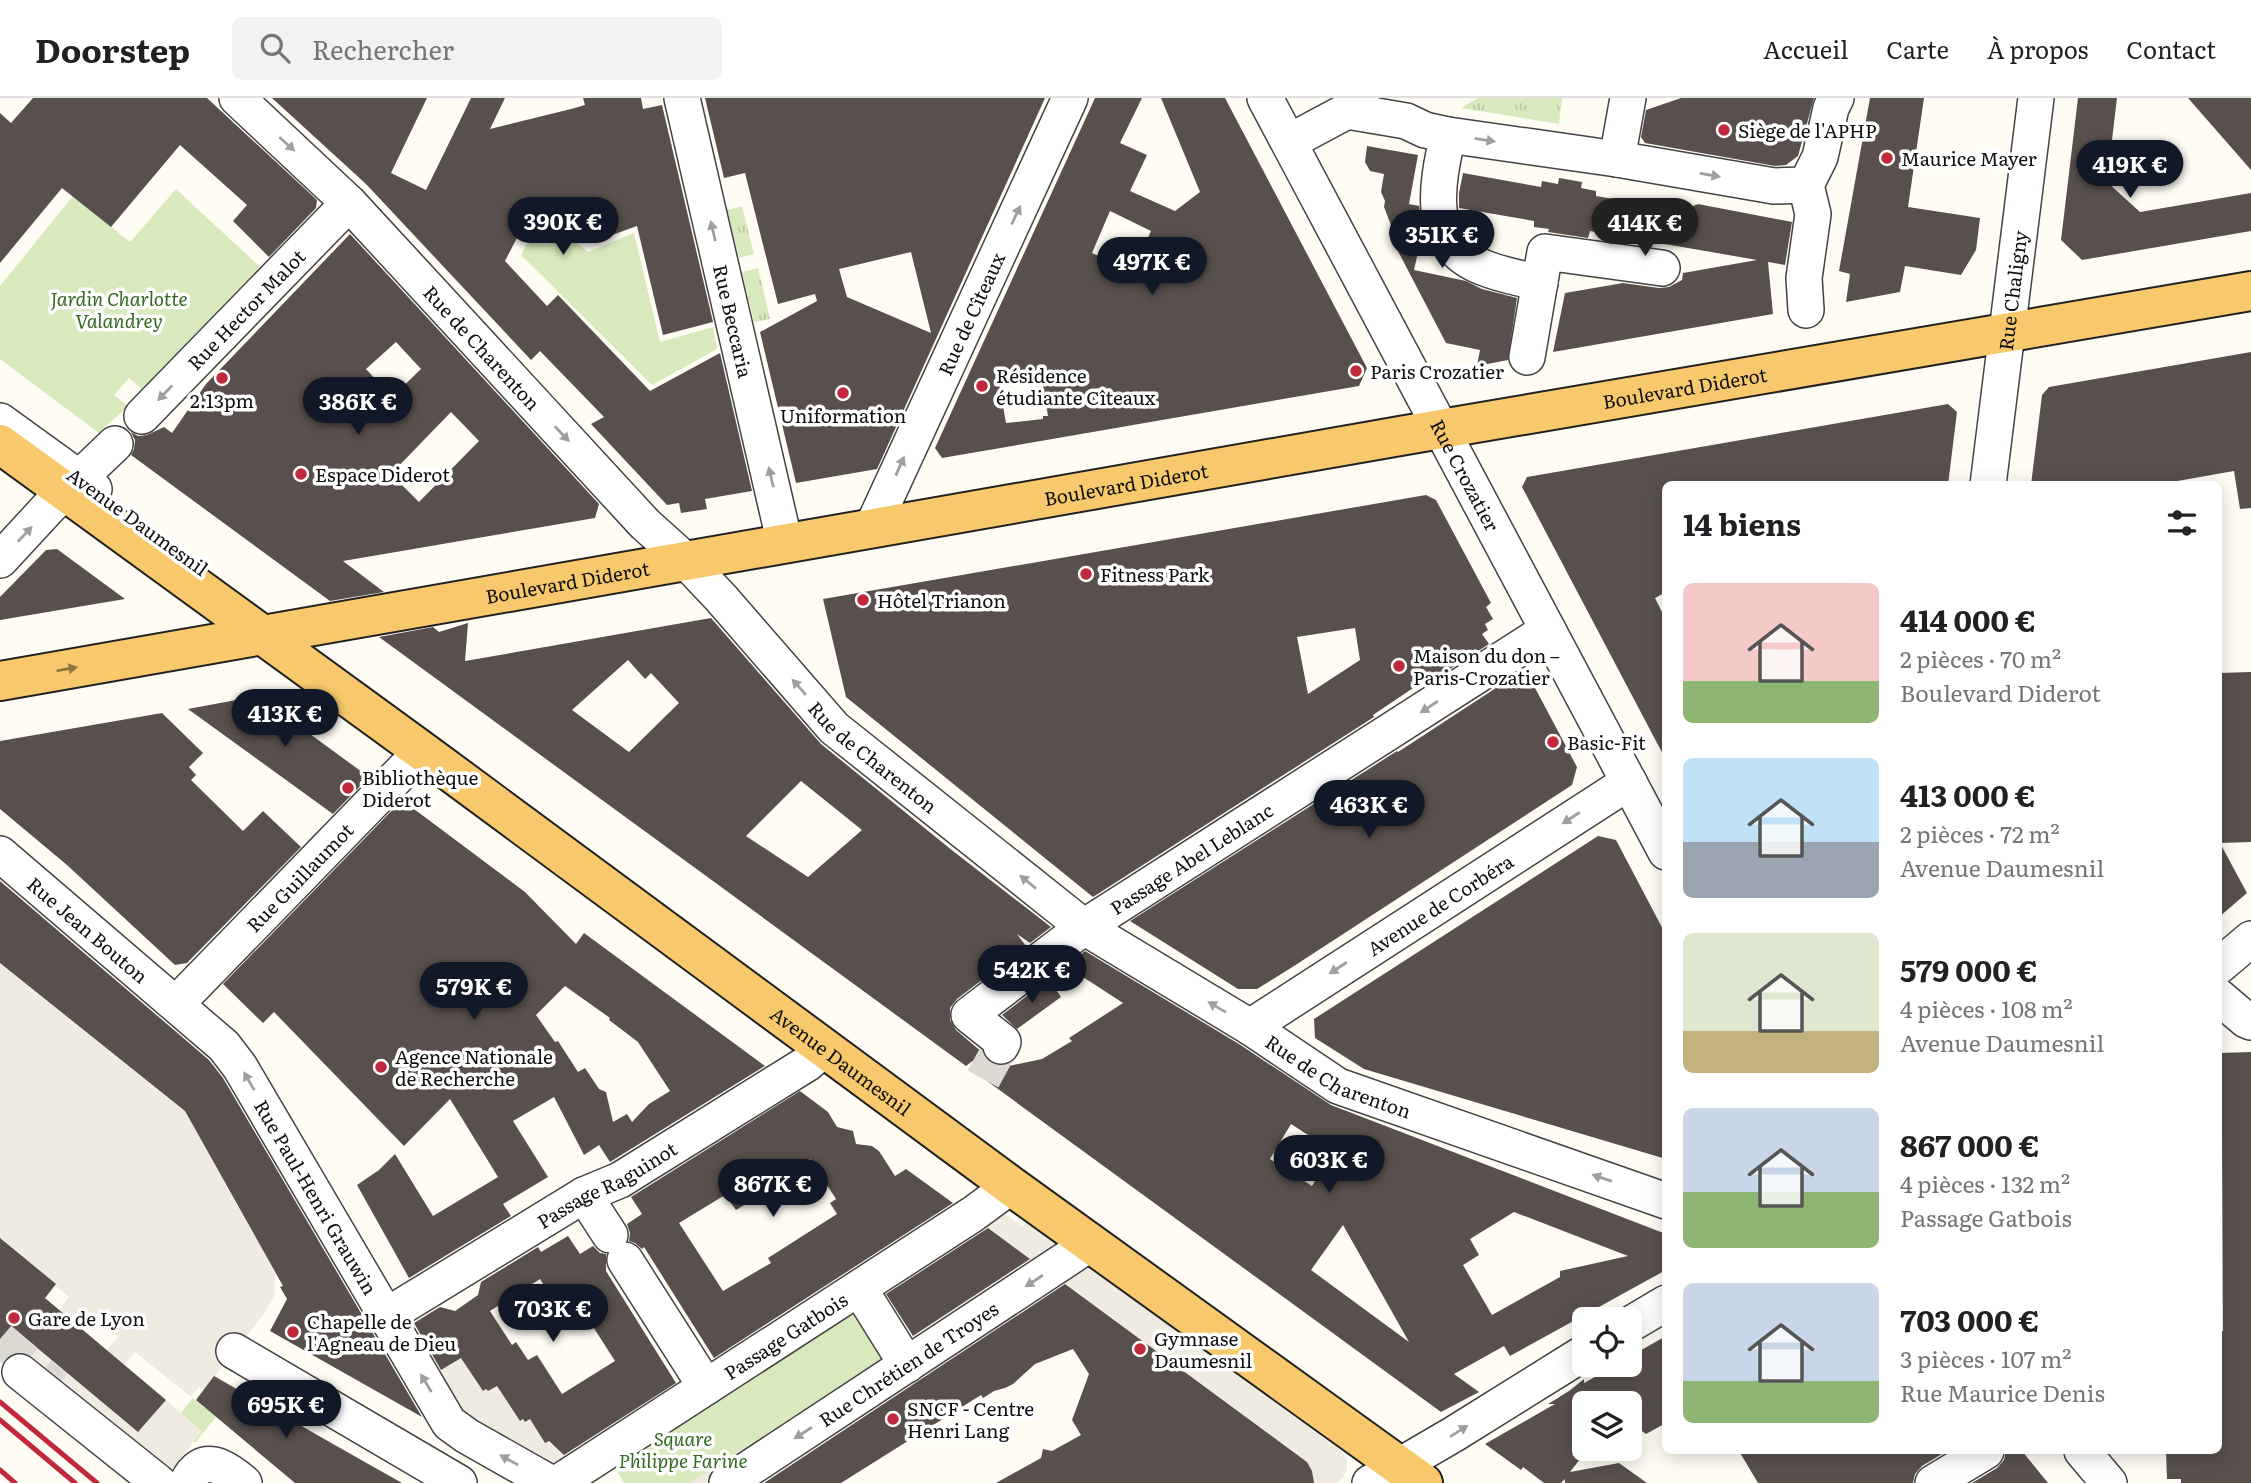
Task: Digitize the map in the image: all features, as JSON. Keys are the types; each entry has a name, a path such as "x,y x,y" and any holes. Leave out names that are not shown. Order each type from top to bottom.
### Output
{"main road":[{"name":"Boulevard Diderot","path":"0,681 2251,290"},
{"name":"Avenue Daumesnil","path":"0,444 74,486 260,635 1091,1243 1400,1479"}],"street":[{"name":"Rue de Charenton","path":"237,98 349,203 645,524 685,560 721,598 834,728 1084,927 1250,1027 1338,1086 1662,1200"},
{"name":"Rue Beccaria","path":"682,98 785,544"},
{"name":"Rue de Cîteaux","path":"872,528 1070,98"},
{"name":"Rue Crozatier","path":"1265,98 1662,844"},
{"path":"1617,159 1628,98"},
{"path":"1806,310 1804,278 1813,214 1806,185 1820,157 1831,108 1836,98"},
{"name":"Rue Chaligny","path":"1988,481 2036,98"},
{"path":"1289,142 1352,102 1414,110 1425,130 1448,135 1617,159 1774,186 1806,185"},
{"path":"1448,135 1443,155 1438,214 1440,226 1448,241 1460,253 1484,268 1540,283"},
{"name":"Rue Hector Malot","path":"142,416 349,203"},
{"path":"1527,357 1545,252 1662,268"},
{"name":"Avenue Daumesnil","path":"0,421 74,486"},
{"path":"0,560 115,444"},
{"name":"Passage Abel Leblanc","path":"1001,1046 1003,1042 969,1015 1084,927 1548,630"},
{"name":"Rue Guillaumot","path":"176,1004 422,751"},
{"name":"Avenue de Corbéra","path":"1250,1027 1629,782"},
{"name":"Rue Jean Bouton","path":"0,854 176,1004"},
{"path":"2222,963 2251,939"},
{"path":"2222,1000 2251,1022"},
{"name":"Rue Paul-Henri Grauwin","path":"176,1004 224,1046 240,1067 449,1423 550,1483"},
{"name":"Passage Raguinot","path":"386,1316 584,1195 620,1180 808,1063 825,1048"},
{"name":"Passage Gatbois","path":"558,1483 1011,1186"},
{"path":"584,1195 706,1387"},
{"name":"Rue Chrétien de Troyes","path":"727,1483 1091,1243"},
{"path":"859,1288 907,1365"},
{"path":"1642,1317 1662,1305"},
{"path":"234,1351 450,1478 467,1436"},
{"path":"1400,1479 1572,1361"},
{"path":"20,1372 173,1480 208,1464 224,1466 244,1483"},
{"path":"1933,1483 1981,1454"},
{"path":"2085,1454 2109,1483"}],"green space":[{"path":"1478,98 1562,98 1559,124 1461,108"},
{"name":"Jardin Charlotte Valandrey","path":"176,189 260,267 142,389 129,378 114,395 128,406 99,433 0,359 0,286 73,196 130,242"},
{"path":"742,206 754,254 739,258 727,210"},
{"path":"544,211 588,252 634,233 660,342 713,327 717,349 652,385 521,255"},
{"path":"758,268 770,319 754,322 742,272"},
{"name":"Square Philippe Farine","path":"855,1302 889,1355 690,1483 624,1483 609,1458"},
{"path":"193,1398 216,1417 195,1443 172,1424"}],"shaded area":[{"path":"0,963 185,1111 274,1271 275,1294 264,1314 204,1390 199,1387 191,1397 135,1352 115,1376 97,1361 118,1337 84,1309 47,1356 138,1432 166,1400 202,1431 162,1482 19,1362 69,1297 0,1238"},
{"path":"1002,1202 1009,1207 1005,1214 1023,1227 1027,1221 1058,1244 1061,1253 1056,1261 707,1483 690,1483 889,1355 911,1348 1035,1264 984,1225"},
{"path":"1085,1265 1339,1449 1347,1458 1347,1470 1343,1477 1336,1483 1311,1483 1312,1471 1307,1462 1063,1282"},
{"path":"462,1357 488,1391 497,1386 520,1421 530,1419 552,1446 558,1443 563,1454 568,1456 547,1473 463,1425 430,1377"}],"building":[{"path":"33,98 207,98 317,200 316,208 269,257 233,221 247,205 180,145 111,227 62,188 0,263 0,113 11,123"},
{"path":"272,98 427,98 391,173 426,190 471,98 505,98 490,129 585,105 583,98 641,98 643,109 662,105 713,322 663,335 637,226 590,243 586,225 570,228 537,199 505,261 547,306 558,295 650,391 720,353 752,491 705,499 707,509 681,513 679,503 667,505 591,424 604,417 540,351 531,360 366,184"},
{"path":"705,98 1045,98 877,469 796,483 760,332 817,301 815,294 778,304 745,173 724,178","holes":["911,252 931,333 847,297 839,269"]},
{"path":"1095,98 1142,98 1120,143 1147,155 1130,191 1175,211 1200,192 1161,98 1225,98 1367,368 1359,386 942,458 935,448","holes":["1110,211 1151,231 1137,262 1122,267 1092,253","1041,375 1048,416 1043,416 1043,419 1006,423 999,383"]},
{"name":"Siège de l'APHP","path":"1681,98 1814,98 1798,156 1786,165 1775,166 1645,143 1641,137 1646,110"},
{"name":"Maurice Mayer","path":"1870,98 1924,98 1908,207 1980,218 1976,250 1961,275 1905,266 1900,292 1846,302 1850,274 1839,271"},
{"path":"2078,98 2117,98 2107,182 2140,212 2251,193 2251,231 2082,260 2061,240"},
{"path":"2188,98 2251,98 2251,170"},
{"path":"1367,146 1418,155 1409,204 1419,206 1423,230 1414,270 1466,281 1482,289 1517,298 1508,360 1477,366 1480,350 1446,343 1389,234 1391,225 1381,192 1384,174 1370,171 1365,162"},
{"path":"1463,173 1541,187 1542,181 1558,184 1559,178 1582,182 1581,188 1596,191 1596,196 1680,211 1698,204 1792,222 1785,265 1768,262 1773,314 1553,352 1565,293 1623,283 1669,287 1682,280 1683,273 1757,260 1590,231 1588,238 1548,232 1549,229 1534,227 1534,221 1459,208"},
{"path":"350,234 599,504 595,518 343,561 384,592 330,601 131,455 135,440 131,432 138,436 147,435 164,427 172,433 206,384","holes":["396,342 421,369 392,397 366,369","451,412 479,441 419,502 391,474"]},
{"path":"2251,352 2251,508 2240,509 2234,471 2177,481 2031,481 2042,395 2049,387"},
{"path":"1948,404 1957,412 1948,481 1662,481 1662,594 1655,598 1662,612 1662,752 1522,487 1527,477"},
{"path":"1426,495 1436,500 1491,603 1486,607 1493,619 1485,624 1488,630 1482,634 1489,644 1433,680 1431,676 1373,715 1374,717 1093,897 846,697 823,599","holes":["1355,628 1360,660 1308,694 1297,637"]},
{"path":"57,549 125,599 0,620 0,597 46,550"},
{"path":"711,618 821,744 1051,927 1030,943 1017,934 1026,946 957,999 950,1008 950,1020 956,1030 983,1053 966,1066 379,637 433,627 439,632 468,623 465,661","holes":["628,660 645,679 651,673 679,703 629,752 572,710","801,781 862,830 808,877 746,836"]},
{"path":"1525,669 1577,767 1572,785 1294,966 1257,989 1238,989 1130,921 1398,752"},
{"path":"2251,672 2251,842 2222,843 2222,673"},
{"path":"258,696 362,772 363,783 333,814 188,709"},
{"path":"162,713 203,753 189,767 196,775 191,780 243,831 263,811 301,847 187,963 175,965 67,865 0,809 0,741"},
{"path":"402,800 525,892 576,944 584,933 765,1066 610,1162 599,1145 584,1155 554,1097 513,1121 548,1177 503,1204 511,1216 409,1278 357,1185 379,1170 395,1154 433,1216 498,1177 450,1099 404,1146 274,1012 263,1023 223,984","holes":["565,986 610,1018 609,1020 638,1042 670,1091 649,1104 632,1122 627,1114 613,1122 606,1092 599,1089 585,1068 578,1072 558,1041 555,1042 536,1015"]},
{"path":"1598,836 1616,840 1662,927 1662,1158 1364,1069 1315,1038 1314,1019"},
{"path":"2222,847 2247,893 2222,914"},
{"path":"0,881 209,1060 223,1078 422,1417 270,1331 287,1299 280,1287 283,1286 185,1111 0,963"},
{"path":"1085,951 1239,1044 1331,1105 1662,1232 1662,1272 1599,1307 1572,1307 1572,1322 1510,1356 1504,1346 1454,1374 1479,1392 1441,1412 976,1073 1042,1059 1072,1041 1069,1038 1123,1003 1066,966","holes":["1291,1124 1333,1151 1312,1186 1270,1159","1514,1212 1628,1256 1560,1271 1560,1277 1492,1315 1463,1265 1479,1255 1470,1239","1343,1225 1409,1342 1311,1270"]},
{"path":"1049,979 1061,997 1017,1029 1002,1015"},
{"path":"2251,1052 2251,1483 2181,1483 2181,1479 2167,1479 2166,1454 2222,1454 2222,1053"},
{"path":"800,1091 828,1112 837,1127 853,1131 856,1144 872,1146 879,1151 895,1176 906,1169 953,1203 714,1358 644,1247 642,1249 629,1241 627,1224 642,1214 631,1197","holes":["810,1159 836,1199 830,1203 837,1214 768,1258 771,1263 723,1291 679,1223 725,1195 736,1210 777,1185 788,1183"]},
{"path":"988,1228 1030,1259 913,1336 886,1294"},
{"path":"568,1236 580,1254 593,1246 600,1253 606,1254 606,1271 676,1383 564,1455 549,1441 545,1443 530,1419 520,1421 497,1386 483,1391 461,1358 441,1370 414,1323 440,1307 455,1311 478,1295 481,1282 538,1247 541,1252","holes":["540,1279 554,1301 570,1291 615,1361 562,1394 537,1355 528,1360 516,1342 512,1345 490,1311"]},
{"path":"0,1238 56,1284 45,1298 166,1400 138,1432 17,1331 0,1352"},
{"path":"1065,1284 1307,1462 1314,1483 996,1483 1041,1458 1043,1449 1052,1451 1081,1435 1072,1420 1089,1374 1073,1349 1035,1364 1005,1388 983,1398 981,1395 841,1483 764,1483"},
{"path":"1662,1338 1662,1425 1646,1434 1642,1431 1642,1391 1572,1391 1572,1461 1579,1461 1570,1472 1619,1463 1647,1483 1565,1483 1565,1479 1561,1483 1544,1483 1485,1444 1555,1404 1548,1404 1584,1379 1584,1383 1595,1377 1642,1377 1642,1350"},
{"path":"214,1376 402,1483 295,1483 196,1400"},
{"path":"1741,1454 1942,1454 1922,1466 1915,1474 1913,1483 1758,1483"},
{"path":"2005,1454 2024,1454 2048,1483 1972,1483 1997,1468"}],"tunnel":[{"path":"983,1079 1001,1046"},
{"path":"0,1339 56,1387"}],"railway":[{"path":"0,1402 97,1483"},
{"path":"0,1420 75,1483"},
{"path":"0,1470 15,1483"}],"place":[{"name":"Siège de l'APHP","path":"1724,130"},
{"name":"Maurice Mayer","path":"1887,158"},
{"name":"Paris Crozatier","path":"1356,371"},
{"name":"2.13pm","path":"222,378"},
{"name":"Résidence étudiante Cîteaux","path":"982,386"},
{"name":"Uniformation","path":"843,393"},
{"name":"Espace Diderot","path":"301,474"},
{"name":"Fitness Park","path":"1086,574"},
{"name":"Hôtel Trianon","path":"863,600"},
{"name":"Maison du don – Paris-Crozatier","path":"1399,666"},
{"name":"Basic-Fit","path":"1553,742"},
{"name":"Bibliothèque Diderot","path":"348,788"},
{"name":"Agence Nationale de Recherche","path":"381,1067"},
{"name":"Gare de Lyon","path":"14,1318"},
{"name":"Chapelle de l'Agneau de Dieu","path":"293,1332"},
{"name":"Gymnase Daumesnil","path":"1140,1349"},
{"name":"SNCF - Centre Henri Lang","path":"893,1419"}]}
